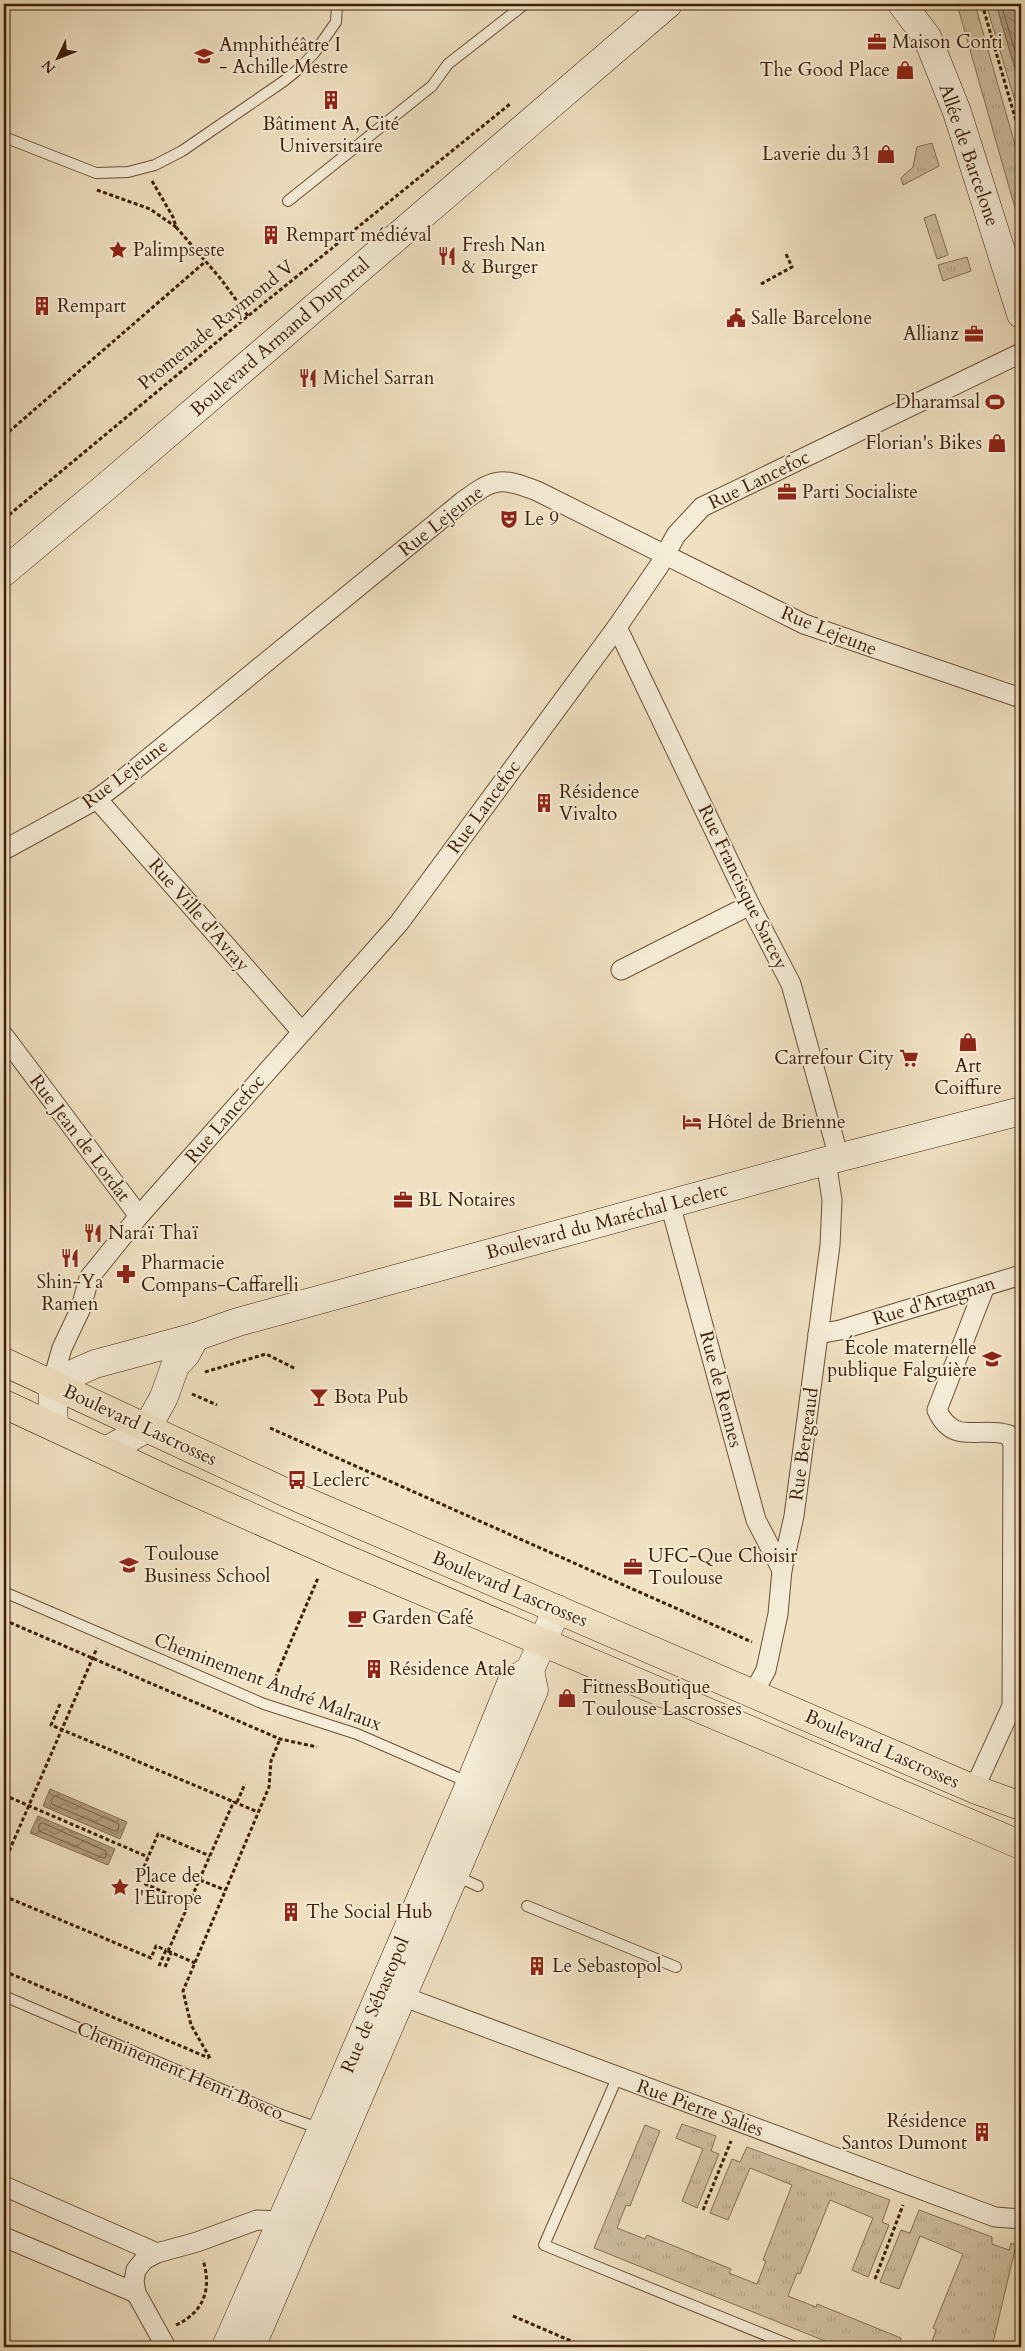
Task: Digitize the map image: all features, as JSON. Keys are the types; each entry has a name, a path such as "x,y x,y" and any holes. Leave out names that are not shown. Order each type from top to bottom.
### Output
{"main road":[{"name":"Boulevard Lascrosses","path":"4,1362 289,1494 754,1692 974,1789 1021,1806"},
{"name":"Boulevard Lascrosses","path":"4,1404 224,1505 542,1643 597,1663 1021,1845"}],"street":[{"name":"Boulevard Armand Duportal","path":"4,572 668,4"},
{"name":"Allée de Barcelone","path":"902,4 927,37 957,112 1021,314"},
{"name":"Rue Lancefoc","path":"52,1383 62,1348 81,1308 89,1278 140,1216 399,923 617,627 676,535 702,507 1021,353"},
{"name":"Rue Lejeune","path":"4,850 97,799 481,488 498,481 511,481 537,491 804,624 1021,698"},
{"name":"Rue Francisque Sarcey","path":"617,627 750,905 791,984 832,1160"},
{"name":"Rue Ville d'Avray","path":"97,799 302,1032"},
{"path":"621,970 750,905"},
{"name":"Rue Jean de Lordat","path":"4,1036 140,1216"},
{"name":"Boulevard du Maréchal Leclerc","path":"52,1383 95,1364 195,1337 238,1322 832,1160 1021,1111"},
{"name":"Rue Bergeaud","path":"754,1692 766,1670 771,1651 778,1614 782,1570 794,1516 830,1246 832,1160"},
{"name":"Rue de Rennes","path":"670,1204 756,1520 782,1570"},
{"name":"Rue d'Artagnan","path":"818,1334 840,1330 1021,1275"},
{"path":"974,1789 1012,1706 1013,1444 1009,1435 1002,1432 964,1433 954,1430 943,1423 937,1410 985,1286"},
{"path":"106,1451 147,1428 164,1397 175,1366 186,1354 195,1337"},
{"path":"52,1383 54,1427"},
{"name":"Rue de Sébastopol","path":"226,2347 322,2129 392,1993 466,1881 481,1788 512,1681 530,1670 557,1609"},
{"name":"Rue de Sébastopol","path":"251,2347 295,2250 330,2165 392,1993 481,1788"},
{"name":"Rue Pierre Salies","path":"392,1993 995,2217 1021,2219"},
{"path":"322,2129 330,2165"},
{"path":"4,2186 157,2253"},
{"path":"163,2340 136,2293 134,2281 136,2270 144,2260 157,2253 197,2242 257,2220 282,2221 295,2250"},
{"path":"4,2237 136,2293"}],"lane":[{"path":"4,137 96,173 128,172 156,165 182,151 284,82 301,67 315,52 336,22 337,4"},
{"path":"288,201 432,86 448,64 525,4"},
{"name":"Cheminement André Malraux","path":"4,1592 264,1704 357,1734 481,1788"},
{"path":"527,1906 676,1967"},
{"name":"Cheminement Henri Bosco","path":"4,1996 279,2114 322,2129"},
{"path":"617,2078 544,2245 795,2347"}],"path":[{"path":"982,4 1021,138"},
{"name":"Promenade Raymond V","path":"4,519 248,316 512,102"},
{"path":"157,188 173,217 176,227 220,278 248,316"},
{"path":"761,284 792,267 786,254"},
{"path":"4,436 205,262"},
{"path":"202,1374 212,1369 266,1354 296,1369"},
{"path":"187,1400 194,1387"},
{"path":"190,1393 216,1404"},
{"path":"270,1428 755,1643"},
{"path":"264,1704 318,1578"},
{"path":"4,1620 280,1739 317,1747"},
{"path":"4,1863 103,1635"},
{"path":"60,1704 52,1725 258,1812"},
{"path":"4,1971 210,2058 191,2025 183,1990 269,1787 271,1761 280,1739"},
{"path":"165,1967 169,1951 210,1856 245,1784"},
{"path":"4,1795 148,1857"},
{"path":"190,1903 138,1881 148,1857 158,1834 210,1856"},
{"path":"200,1880 225,1890"},
{"path":"4,1896 151,1958 156,1946 194,1963"},
{"path":"159,1966 169,1951"},
{"path":"703,2210 738,2122"},
{"path":"875,2279 911,2186"},
{"path":"163,2340 201,2303 207,2291 208,2274 197,2242"},
{"path":"513,2316 586,2347"}],"green space":[{"path":"957,4 975,4 1021,166 1021,229"},
{"path":"986,4 996,4 1021,89 1021,121"},
{"path":"932,143 939,166 903,185 901,178 913,167 917,147"},
{"path":"935,214 948,255 937,259 924,218"},
{"path":"967,257 971,271 943,281 938,265"},
{"path":"682,2124 716,2136 711,2151 719,2154 697,2208 682,2201 703,2149 676,2138"},
{"path":"645,2125 660,2131 630,2206 626,2205 617,2228 645,2239 647,2235 731,2269 729,2273 757,2284 766,2261 763,2260 792,2185 750,2168 728,2220 710,2213 732,2159 740,2162 747,2147 890,2200 882,2222 889,2225 868,2277 852,2270 873,2218 830,2200 800,2274 797,2273 788,2296 816,2307 817,2304 901,2338 900,2342 914,2347 840,2347 594,2248"},
{"path":"919,2210 992,2237 992,2244 1009,2250 1011,2243 1016,2245 992,2347 930,2347 936,2330 933,2328 963,2254 920,2236 899,2289 880,2282 901,2230 910,2233"}],"water":[{"path":"996,4 1021,4 1021,89"},
{"path":"50,1789 127,1822 120,1839 43,1806"},
{"path":"38,1816 115,1849 108,1865 30,1833"}],"place":[{"name":"Maison Conti","path":"877,42"},
{"name":"Amphithéâtre I - Achille Mestre","path":"204,56"},
{"name":"The Good Place","path":"905,70"},
{"name":"Bâtiment A, Cité Universitaire","path":"331,100"},
{"name":"Laverie du 31","path":"886,154"},
{"name":"Rempart médiéval","path":"271,235"},
{"name":"Palimpseste","path":"118,250"},
{"name":"Fresh Nan & Burger","path":"447,256"},
{"name":"Rempart","path":"42,306"},
{"name":"Salle Barcelone","path":"736,318"},
{"name":"Allianz","path":"974,334"},
{"name":"Michel Sarran","path":"308,378"},
{"name":"Dharamsal","path":"995,402"},
{"name":"Florian's Bikes","path":"997,443"},
{"name":"Parti Socialiste","path":"787,492"},
{"name":"Le 9","path":"509,519"},
{"name":"Résidence Vivalto","path":"544,803"},
{"name":"Art Coiffure","path":"968,1042"},
{"name":"Carrefour City","path":"909,1058"},
{"name":"Hôtel de Brienne","path":"692,1122"},
{"name":"BL Notaires","path":"403,1200"},
{"name":"Naraï Thaï","path":"93,1233"},
{"name":"Shin-Ya Ramen","path":"70,1258"},
{"name":"Pharmacie Compans-Caffarelli","path":"126,1274"},
{"name":"École maternelle publique Falguière","path":"992,1359"},
{"name":"Bota Pub","path":"319,1397"},
{"name":"Leclerc","path":"297,1480"},
{"name":"Toulouse Business School","path":"129,1565"},
{"name":"UFC-Que Choisir Toulouse","path":"633,1567"},
{"name":"Garden Café","path":"357,1618"},
{"name":"Résidence Atale","path":"374,1669"},
{"name":"FitnessBoutique Toulouse Lascrosses","path":"567,1698"},
{"name":"Place de l'Europe","path":"120,1887"},
{"name":"The Social Hub","path":"291,1912"},
{"name":"Le Sebastopol","path":"537,1966"},
{"name":"Résidence Santos Dumont","path":"982,2132"}]}
